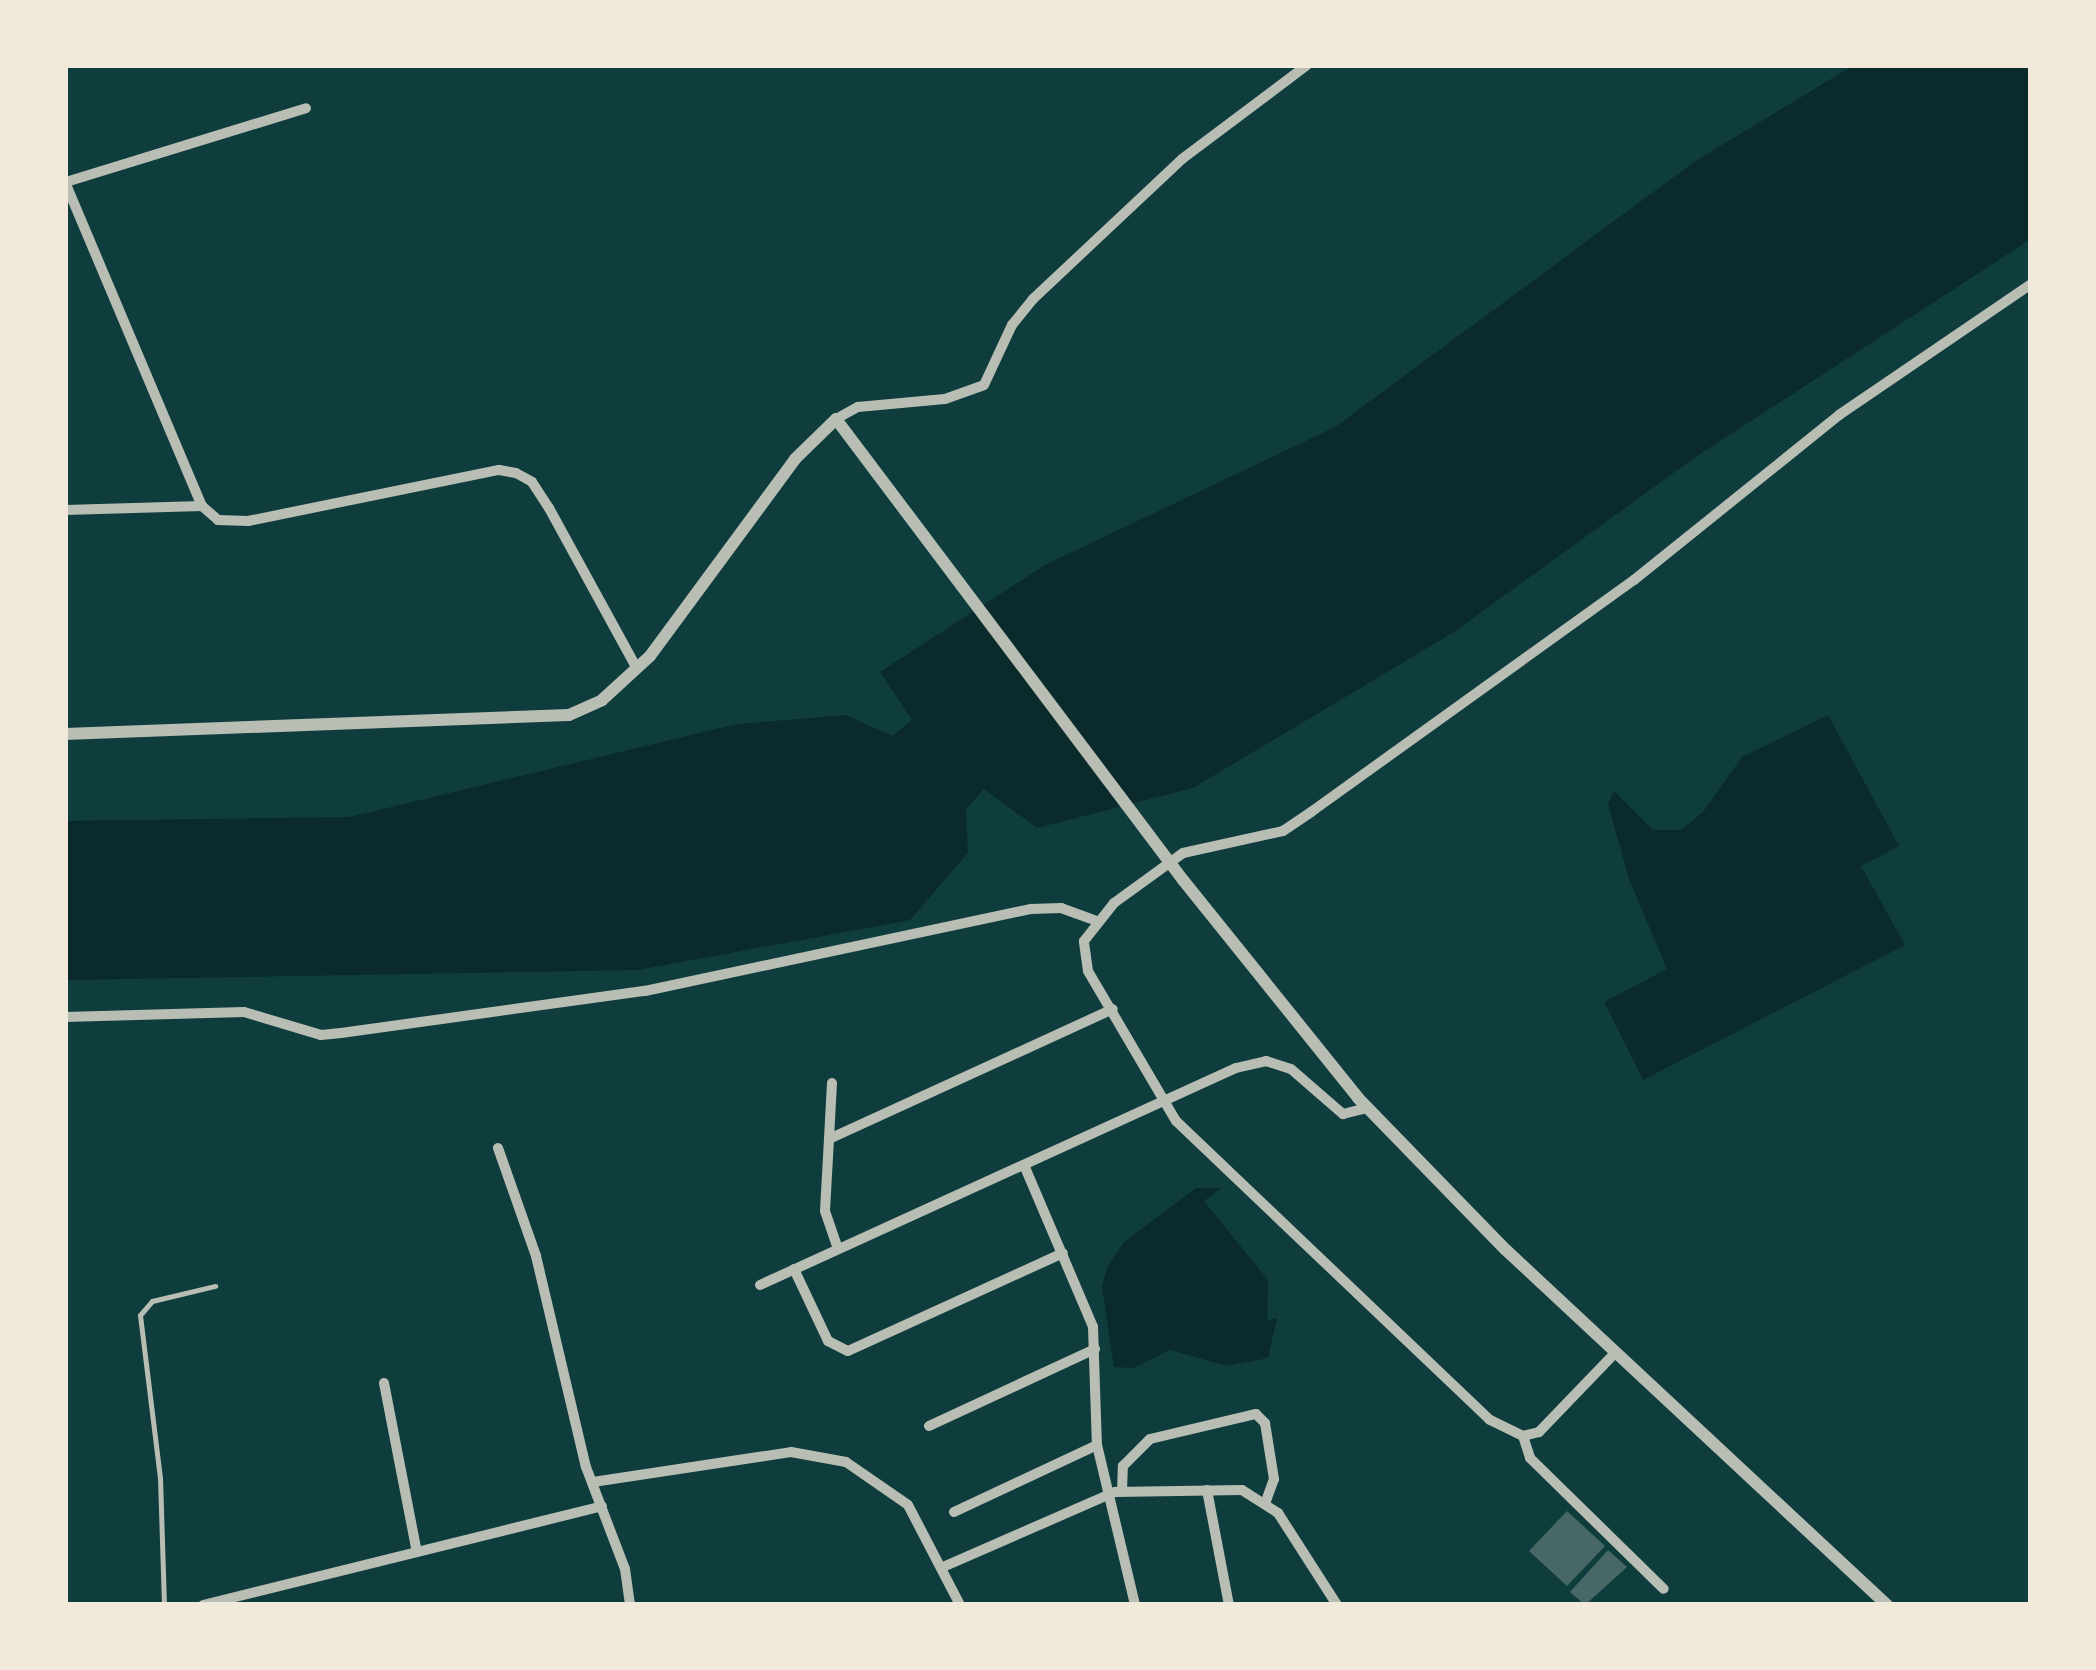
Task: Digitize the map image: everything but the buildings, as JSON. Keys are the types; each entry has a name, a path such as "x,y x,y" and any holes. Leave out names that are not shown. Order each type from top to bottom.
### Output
{"street":[{"path":"65,734 554,717 602,700 637,669 795,459 836,419 858,407 945,399 984,385 1012,325 1034,299 1182,159 1308,65"},
{"path":"306,108 65,182 202,506 218,520 248,520 499,470 516,473 532,482 549,508 637,669"},
{"path":"1615,1352 1539,1432 1523,1436 1490,1420 1161,1102 1084,957 1096,921 1183,853 1259,838 1297,822 1634,580 1839,416 2031,284"},
{"path":"836,419 1183,880 1367,1108 1615,1352 1886,1605"},
{"path":"65,510 202,506"},
{"path":"65,1017 244,1012 322,1035 661,988 1030,909 1060,908 1096,921"},
{"path":"828,1139 1113,1009"},
{"path":"760,1285 1161,1102 1266,1061 1291,1070 1343,1114 1367,1108"},
{"path":"832,1084 825,1211 838,1249"},
{"path":"498,1148 536,1256 593,1482 630,1605"},
{"path":"1024,1165 1087,1306 1094,1349 1098,1445 1135,1605"},
{"path":"794,1269 828,1342 848,1351 1063,1253"},
{"path":"929,1426 1094,1349"},
{"path":"384,1384 417,1552"},
{"path":"1122,1491 1122,1466 1150,1439 1256,1414 1265,1424 1274,1479 1266,1502"},
{"path":"1523,1436 1530,1458 1664,1589"},
{"path":"954,1512 1098,1445"},
{"path":"593,1482 791,1452 846,1462 908,1505 944,1567 960,1605"},
{"path":"1207,1490 1229,1605"},
{"path":"944,1567 1108,1494 1242,1490 1266,1502 1337,1605"},
{"path":"203,1605 602,1506"}],"lane":[{"path":"164,1605 160,1478 140,1315 152,1301 215,1286"}],"water":[{"path":"1854,65 2031,65 2031,239 1694,458 1454,632 1193,788 1037,828 984,789 966,809 968,853 910,920 638,970 65,980 65,821 350,817 737,724 846,715 892,736 912,720 880,672 1045,565 1335,427 1694,162"},
{"path":"1828,715 1899,846 1861,866 1905,945 1643,1080 1604,1002 1667,969 1629,879 1608,804 1614,791 1653,830 1681,830 1703,812 1742,757"},
{"path":"1196,1188 1222,1188 1204,1201 1268,1280 1267,1321 1277,1318 1268,1358 1227,1366 1170,1350 1133,1368 1114,1367 1102,1288 1107,1267 1124,1242"}]}
